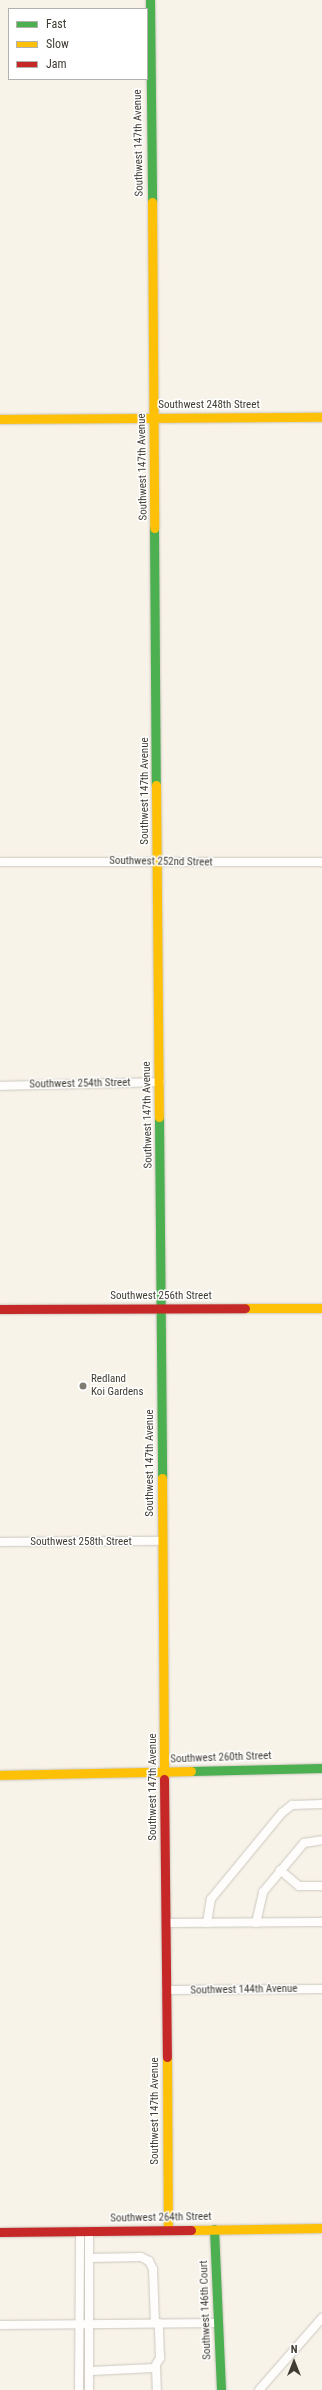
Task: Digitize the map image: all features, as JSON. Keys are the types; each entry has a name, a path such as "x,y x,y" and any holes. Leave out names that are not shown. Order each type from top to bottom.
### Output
{"street":[{"name":"Southwest 147th Avenue","path":"150,0 162,1308 162,1541 168,2230"},
{"name":"Southwest 248th Street","path":"0,419 322,417"},
{"name":"Southwest 252nd Street","path":"0,862 157,860 322,862"},
{"name":"Southwest 254th Street","path":"0,1086 160,1082"},
{"name":"Southwest 256th Street","path":"0,1309 322,1308"},
{"name":"Southwest 258th Street","path":"0,1542 162,1541"},
{"name":"Southwest 260th Street","path":"0,1775 322,1768"},
{"path":"207,1923 211,1898 282,1813 292,1805 322,1804"},
{"path":"256,1923 261,1896 280,1870 304,1843 322,1840"},
{"path":"280,1870 299,1886 322,1886"},
{"path":"166,1923 322,1922"},
{"name":"Southwest 144th Avenue","path":"166,1990 322,1989"},
{"name":"Southwest 264th Street","path":"0,2232 322,2228"},
{"name":"Southwest 146th Court","path":"214,2229 221,2390"},
{"path":"79,2390 80,2231"},
{"path":"89,2231 91,2371 89,2390"},
{"path":"89,2258 141,2258 149,2261 153,2269 160,2356 156,2366 157,2390"},
{"path":"259,2390 322,2318"},
{"path":"0,2325 218,2323"},
{"path":"91,2371 146,2370 156,2366"}],"traffic: fast":[{"path":"150,0 152,202"},
{"path":"154,528 156,785"},
{"path":"159,1117 162,1478"},
{"path":"191,1771 322,1768"},
{"path":"214,2229 221,2390"}],"traffic: slow":[{"path":"152,202 154,528"},
{"path":"0,419 322,417"},
{"path":"156,785 159,1117"},
{"path":"245,1308 322,1308"},
{"path":"162,1478 164,1779"},
{"path":"0,1775 191,1771"},
{"path":"167,2057 168,2230"},
{"path":"191,2230 322,2228"}],"traffic: jam":[{"path":"0,1309 245,1308"},
{"path":"164,1779 167,2057"},
{"path":"0,2232 191,2230"}],"place":[{"name":"Redland Koi Gardens","path":"83,1386"}]}
